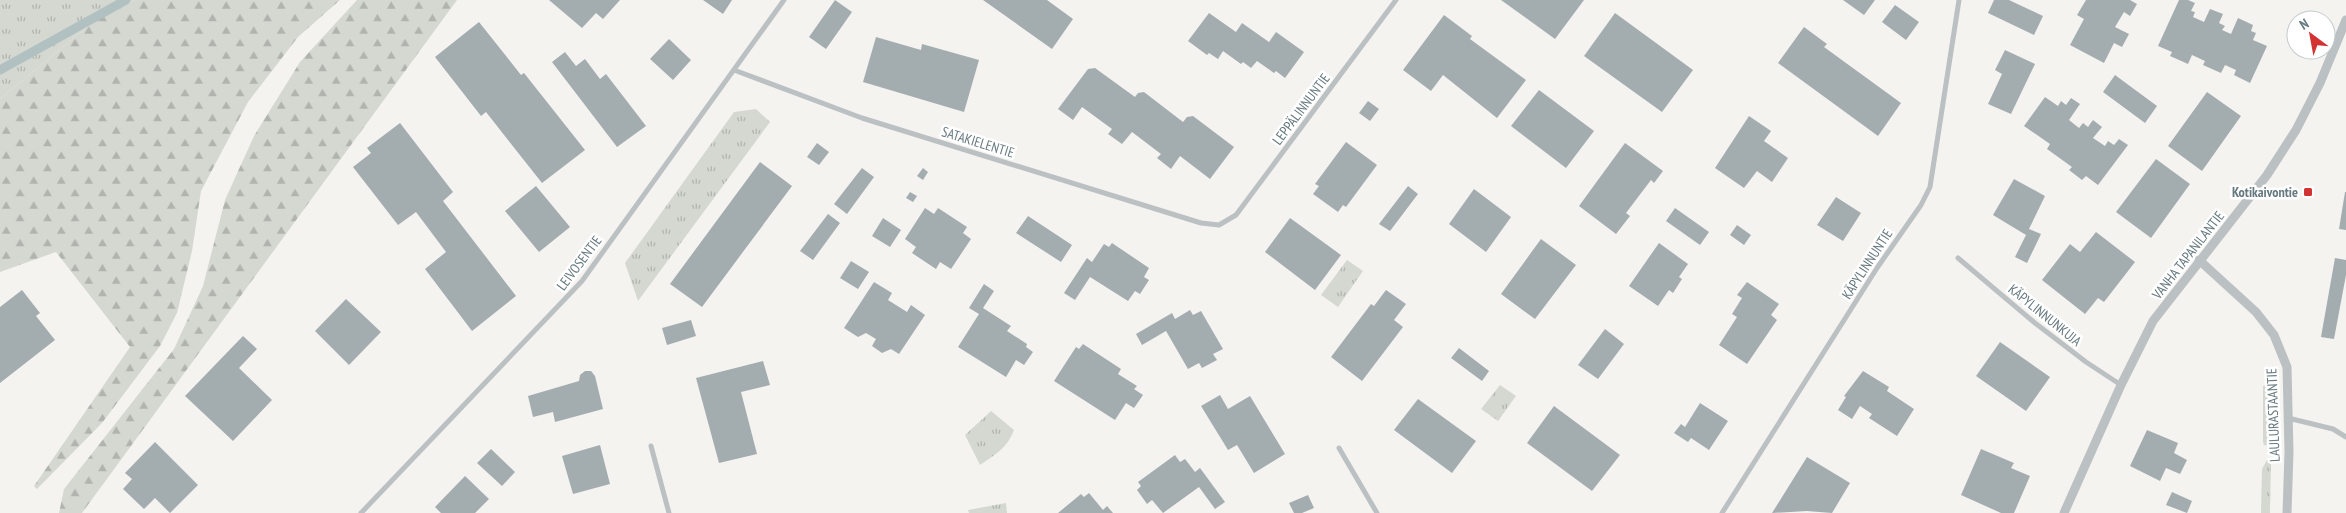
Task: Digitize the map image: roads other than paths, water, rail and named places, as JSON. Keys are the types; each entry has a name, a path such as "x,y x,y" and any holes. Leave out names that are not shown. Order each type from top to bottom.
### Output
{"street":[{"name":"LEIVOSENTIE","path":"361,513 582,281 784,0"},
{"name":"LEPPÄLINNUNTIE","path":"1219,225 1236,215 1396,0"},
{"name":"KÄPYLINNUNTIE","path":"1722,513 1877,268 1926,196 1934,170 1959,0"},
{"name":"VANHA TAPANILANTIE","path":"2064,513 2121,385 2153,321 2199,260 2268,175 2296,130 2320,83 2346,20"},
{"name":"SATAKIELENTIE","path":"734,70 862,118 958,149 1202,222 1219,225"},
{"name":"KÄPYLINNUNKUJA","path":"1958,258 2035,323 2086,362 2121,385"},
{"name":"LAULURASTAANTIE","path":"2199,260 2256,312 2274,336 2287,367 2287,513"},
{"path":"2288,418 2333,429 2346,437"},
{"path":"651,446 669,513"},
{"path":"1339,448 1376,513"}],"waterway":[{"path":"0,70 126,0"}],"place":[{"name":"Kotikaivontie","path":"2308,192"}]}
